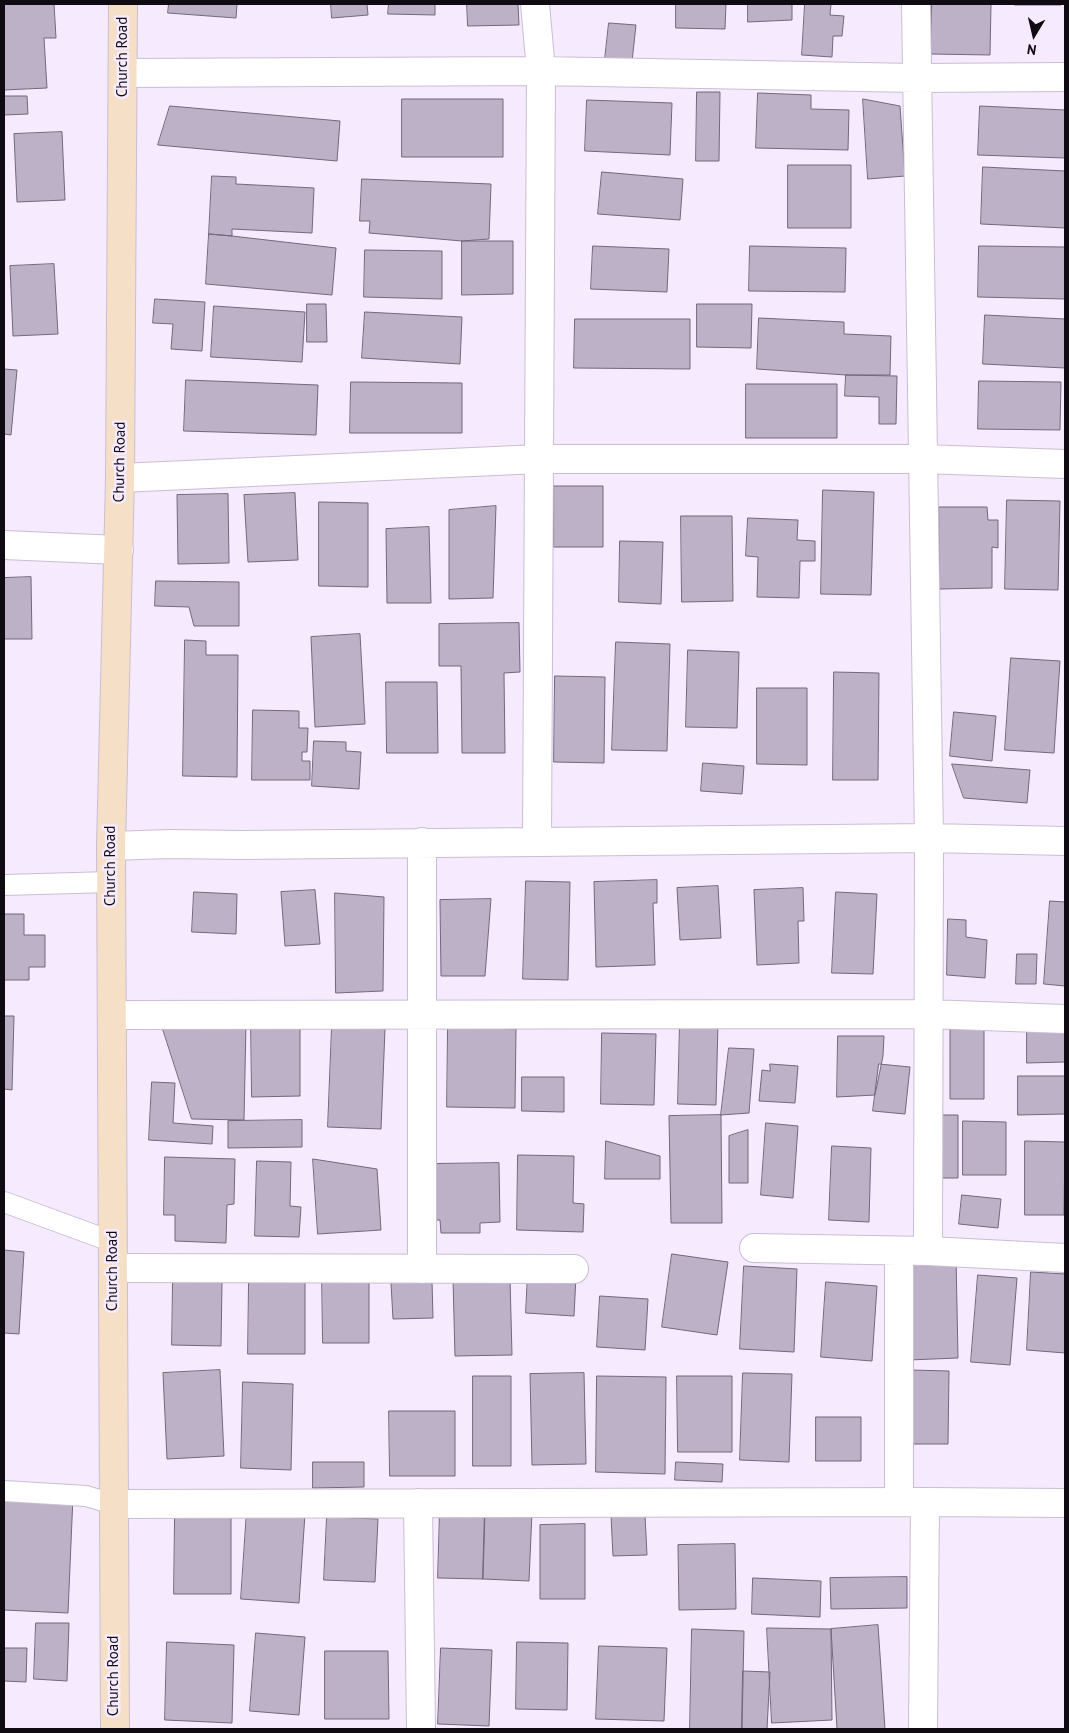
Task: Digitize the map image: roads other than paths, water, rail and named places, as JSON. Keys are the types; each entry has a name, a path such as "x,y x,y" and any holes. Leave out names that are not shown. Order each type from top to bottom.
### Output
{"street":[{"name":"Church Road","path":"115,1729 111,846 119,550 123,4"},
{"path":"534,4 541,71 537,841"},
{"path":"916,4 929,838 928,1251"},
{"path":"123,73 541,71 916,78 1065,77"},
{"path":"120,478 539,459 923,459 1065,464"},
{"path":"4,546 119,550"},
{"path":"111,846 929,838 1065,841"},
{"path":"422,842 422,1269"},
{"path":"112,1015 928,1014 1065,1019"},
{"path":"754,1248 928,1251 1065,1258"},
{"path":"899,1251 923,1729"},
{"path":"113,1255 422,1269 574,1269"},
{"path":"418,1503 421,1729"},
{"path":"113,1504 1065,1503"}],"lane":[{"path":"4,885 111,882"},
{"path":"4,1202 113,1255"},
{"path":"4,1491 86,1496 113,1504"}]}
